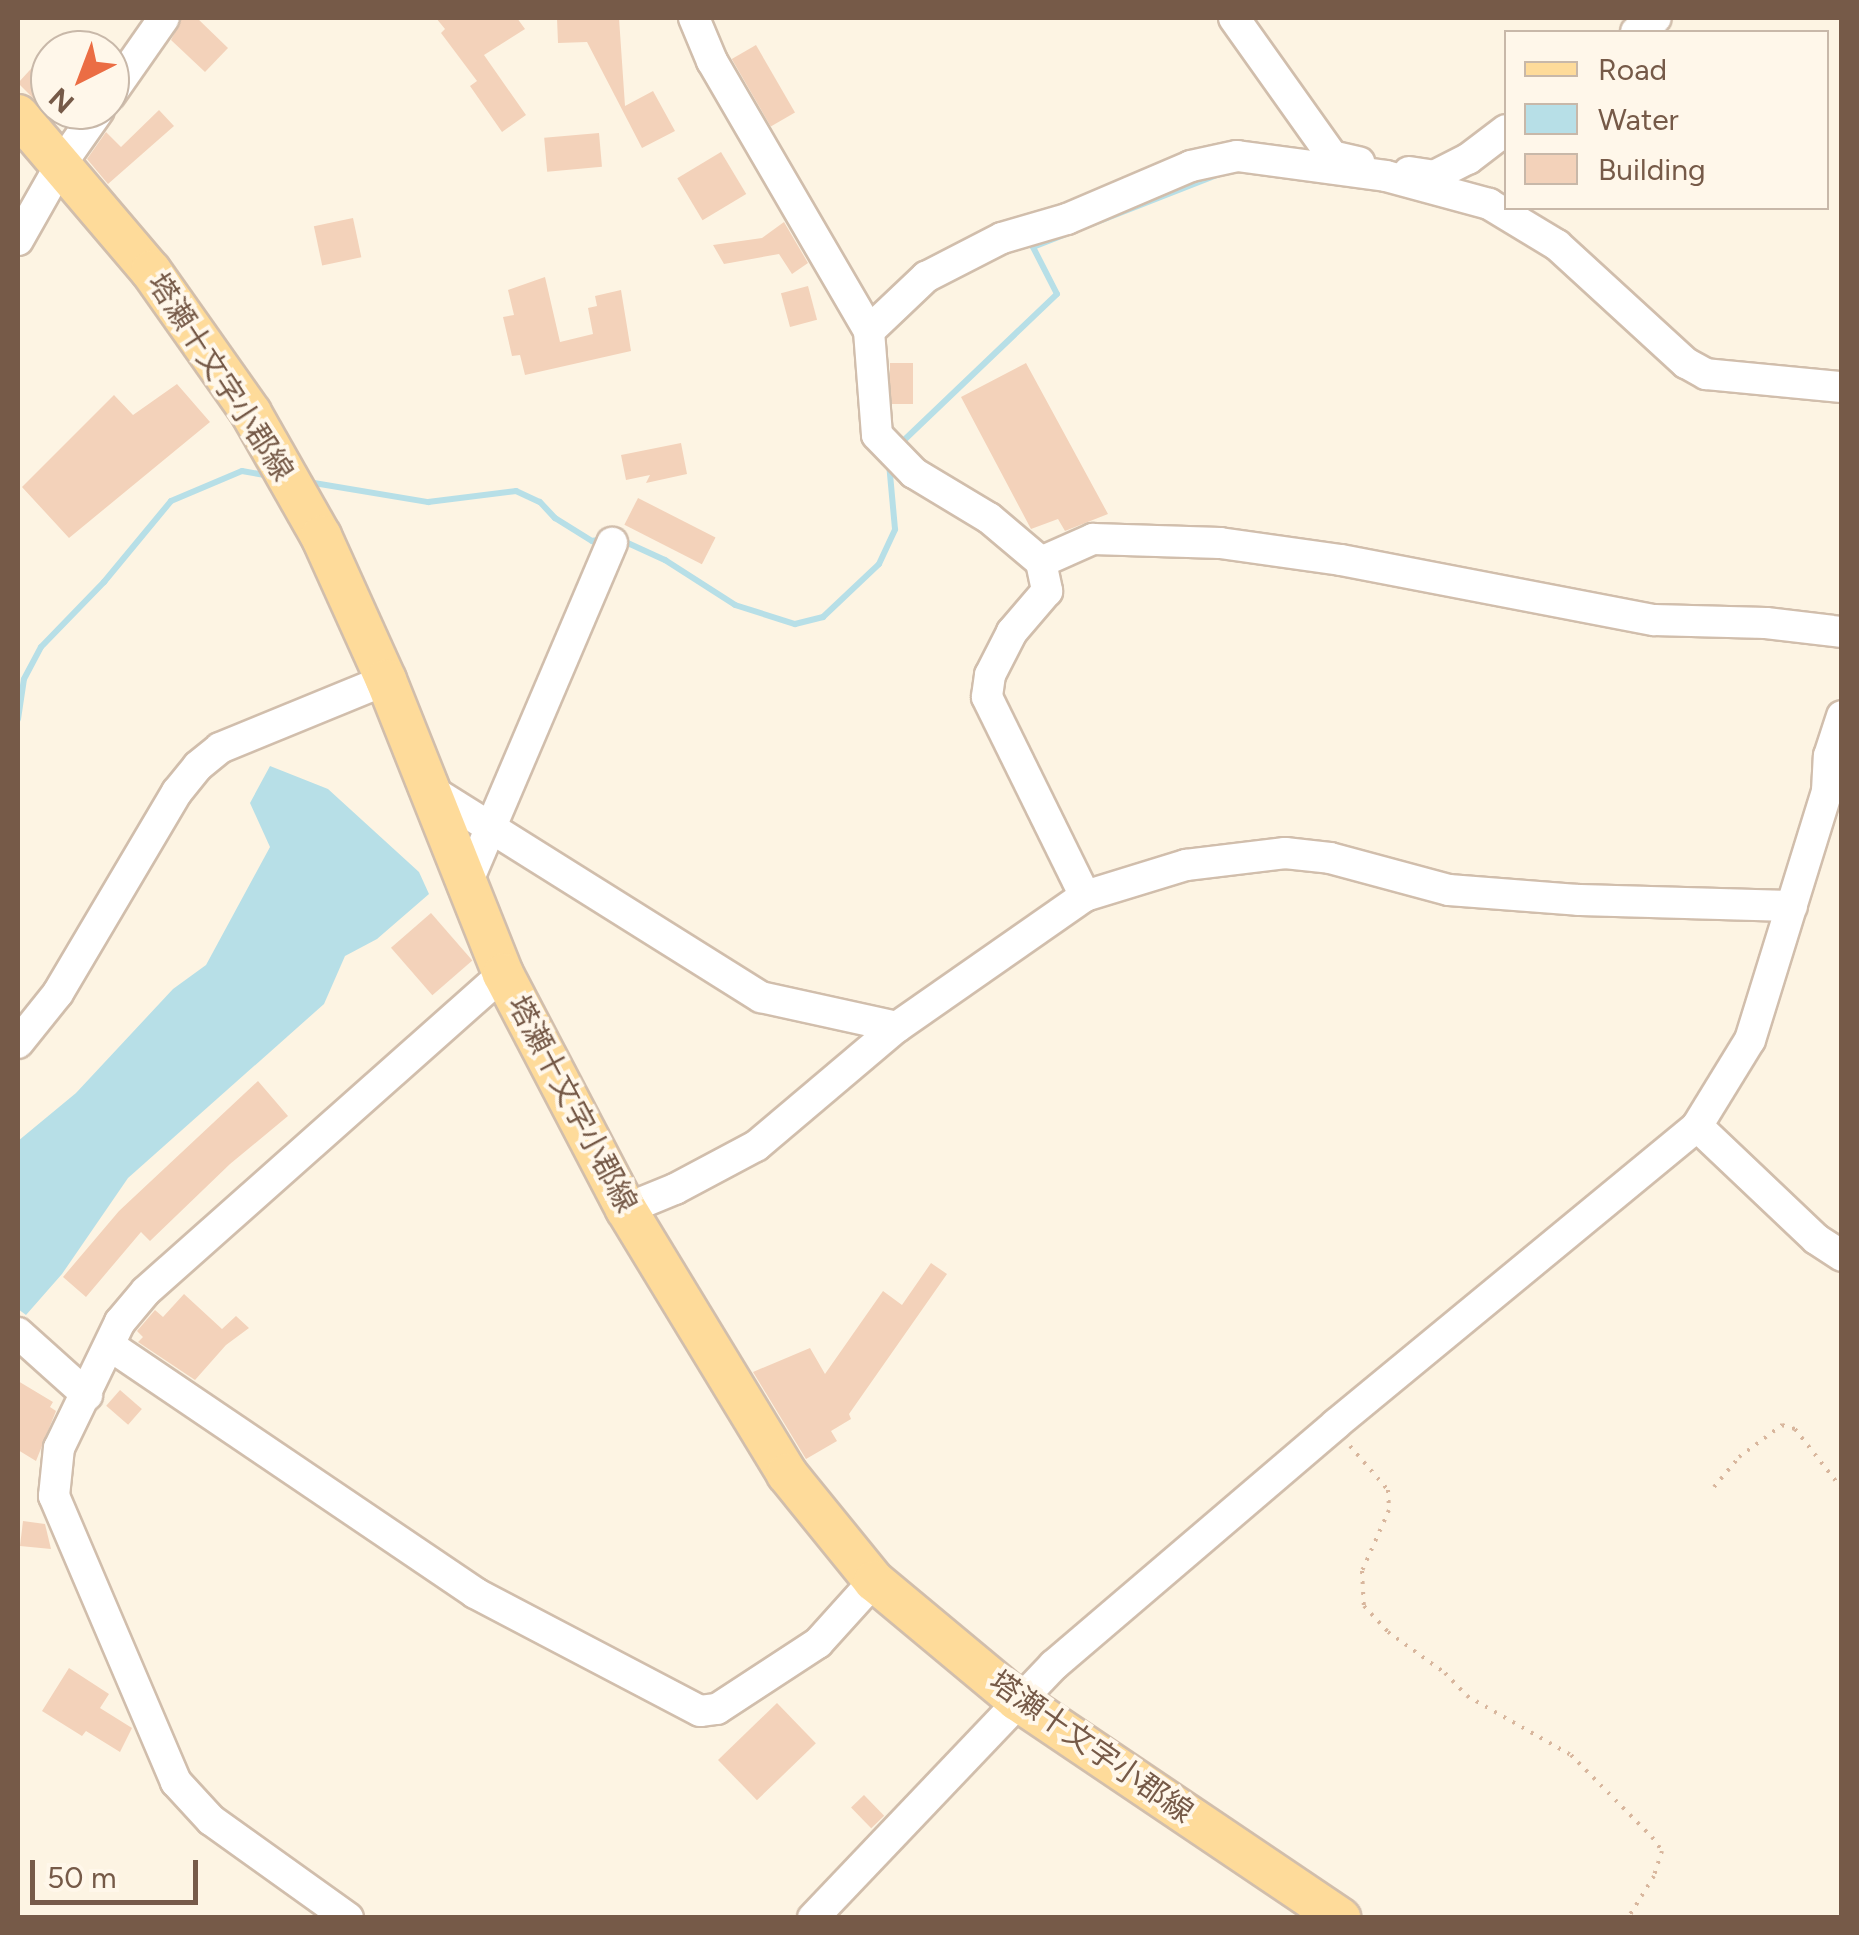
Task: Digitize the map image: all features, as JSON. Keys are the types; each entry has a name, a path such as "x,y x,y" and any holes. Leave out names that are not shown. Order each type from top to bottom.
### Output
{"main road":[{"name":"塔瀬十文字小郡線","path":"18,115 151,271 251,412 320,536 386,680 503,974 626,1209 787,1474 874,1581 1018,1700 1340,1918"}],"street":[{"path":"130,66 164,18"},
{"path":"694,18 721,78 869,331 877,435 914,473 989,518 1041,562 1047,591 1012,632 990,674 986,697 1085,896"},
{"path":"1234,18 1332,156 1489,204 1557,245 1686,364 1706,374 1842,387"},
{"path":"18,240 85,130"},
{"path":"869,331 926,277 987,246 1067,219 1191,166 1237,156 1434,176 1468,158 1504,131"},
{"path":"1041,562 1094,539 1220,543 1340,560 1654,620 1766,623 1842,632"},
{"path":"466,883 612,543"},
{"path":"18,1044 58,993 177,792 198,766 220,748 386,680"},
{"path":"813,1918 1018,1700 1336,1424 1697,1126 1750,1040 1827,790 1828,756 1842,716"},
{"path":"429,789 762,997 897,1027"},
{"path":"626,1209 674,1190 756,1146 897,1027 1085,896 1186,866 1285,853 1330,858 1464,891 1578,900 1792,906"},
{"path":"348,1918 211,1820 176,1782 54,1496 59,1448 112,1347 120,1322 146,1290 503,974"},
{"path":"1697,1126 1816,1238 1842,1256"},
{"path":"18,1333 87,1395"},
{"path":"112,1347 475,1592 671,1700 700,1711 716,1709 818,1642 874,1581"}],"path":[{"path":"1336,1424 1341,1436 1388,1490 1389,1510 1362,1571 1364,1606 1388,1632 1445,1673 1467,1696 1572,1755 1652,1836 1662,1851 1654,1876 1628,1918"},
{"path":"1714,1486 1739,1457 1782,1425 1795,1429 1842,1489"}],"water":[{"path":"270,766 328,789 419,872 429,894 377,939 345,956 324,1004 128,1178 62,1274 26,1315 18,1309 18,1141 76,1093 173,989 206,965 270,847 250,803"}],"building":[{"path":"182,18 197,18 228,48 205,72 171,40"},
{"path":"436,18 517,18 525,29 484,55 526,115 502,132 470,86 477,81 441,33 445,29"},
{"path":"557,18 619,18 625,106 653,91 675,131 642,148 587,42 558,43"},
{"path":"756,45 795,113 771,127 732,59"},
{"path":"30,70 30,95 18,83"},
{"path":"159,110 174,126 108,184 87,159 106,132 121,147"},
{"path":"599,133 602,167 547,172 544,138"},
{"path":"721,152 746,194 703,220 677,178"},
{"path":"353,218 361,257 322,265 314,226"},
{"path":"784,222 808,263 792,274 779,254 724,264 713,245 762,238"},
{"path":"545,277 560,342 593,334 588,308 597,306 595,296 621,290 631,351 525,375 520,355 512,356 503,317 514,315 508,290"},
{"path":"808,286 817,320 790,327 781,293"},
{"path":"890,363 913,363 913,404 890,404"},
{"path":"1026,363 1108,514 1065,531 1058,519 1031,529 961,397"},
{"path":"177,384 210,422 69,538 22,487 114,395 133,415"},
{"path":"681,443 687,474 646,483 650,475 626,480 621,455"},
{"path":"638,498 716,537 702,564 624,525"},
{"path":"431,913 472,961 432,995 391,948"},
{"path":"258,1081 288,1116 230,1164 150,1241 141,1232 86,1297 63,1277 119,1211"},
{"path":"931,1263 947,1274 849,1414 851,1419 831,1431 837,1441 806,1459 753,1372 810,1348 825,1374 883,1291 902,1305"},
{"path":"184,1294 222,1329 236,1316 249,1328 226,1345 195,1380 138,1342 143,1337 137,1331 155,1310 163,1317"},
{"path":"18,1381 53,1402 50,1407 56,1411 36,1461 18,1450"},
{"path":"120,1390 142,1409 128,1425 106,1406"},
{"path":"23,1521 45,1524 51,1549 20,1546"},
{"path":"69,1668 109,1694 100,1708 132,1728 120,1752 86,1731 82,1736 42,1711"},
{"path":"777,1703 816,1743 757,1800 718,1760"},
{"path":"864,1795 884,1816 871,1828 851,1808"}],"waterway":[{"path":"900,444 1057,294 1033,247 1222,173"},
{"path":"619,539 665,560 735,605 795,624 823,617 879,564 895,529 889,463"},
{"path":"18,719 24,679 41,647 104,582 171,501 242,471 271,476"},
{"path":"308,482 428,502 516,491 540,502 555,518 592,541 602,539"}]}
